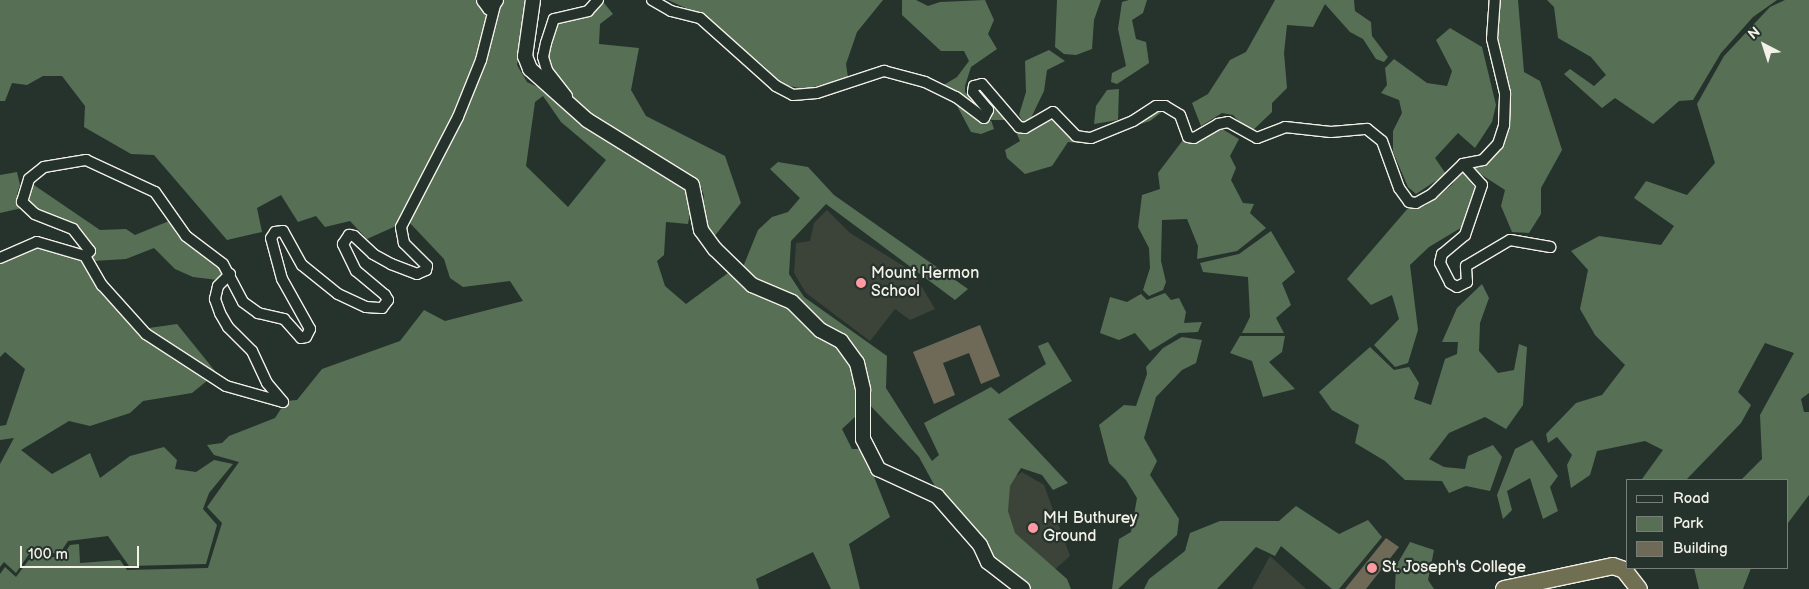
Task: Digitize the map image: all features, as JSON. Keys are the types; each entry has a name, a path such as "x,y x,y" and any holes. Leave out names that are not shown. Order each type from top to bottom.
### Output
{"highway":[{"path":"1504,589 1613,566 1624,570 1639,589"}],"main road":[{"path":"532,0 526,63 587,120 692,185 698,222 715,249 752,285 792,302 851,352 863,390 860,425 865,446 878,469 937,496 980,545 988,562 1023,589"}],"street":[{"path":"587,120 548,70 543,57 554,19 588,11 598,0"},
{"path":"652,0 671,11 700,18 764,71 776,86 793,95 817,93 884,71 925,82 956,97 984,118 988,110 973,92 974,86 982,84 1019,128 1025,128 1053,112 1076,136 1091,138 1132,121 1156,106 1165,106 1180,115 1188,137 1194,138 1218,124 1228,122 1258,138 1285,127 1331,132 1367,129 1382,141 1399,188 1410,202 1416,203 1447,182 1463,164 1483,160 1498,144 1504,125 1505,93 1492,38 1495,0"},
{"path":"85,256 90,251 88,245 73,229 35,214 22,202 29,179 44,167 86,160 147,188 161,198 186,236 216,256 230,274 243,302 258,313 284,319 301,338 306,337 310,329 282,279 271,238 275,232 283,231 294,255 312,274 366,308 382,308 388,300 366,282 346,255 343,244 349,235 358,237 373,254 391,264 423,274 427,266 409,252 402,227 458,117 481,60 492,2"},
{"path":"1463,164 1482,185 1482,192 1465,236 1442,254 1440,263 1450,283 1457,287 1466,282 1466,266 1510,240 1550,247"},
{"path":"0,258 37,242 85,256 102,285 146,334 226,386 284,402 267,383 252,351 228,327 220,313 215,299 218,286 230,274"}],"shaded area":[{"name":"Mount Hermon School","path":"827,210 850,233 913,272 935,309 910,320 895,309 870,341 806,293 794,273 796,243 810,241 814,223"},
{"name":"MH Buthurey Ground","path":"1022,472 1044,485 1070,556 1052,572 1014,542 1003,512 1006,483"},
{"path":"1270,556 1306,589 1252,589"}],"green space":[{"path":"0,0 479,0 480,8 489,16 478,60 455,115 396,226 367,239 350,221 325,227 316,216 298,222 281,195 257,208 262,232 227,240 154,155 131,154 84,127 85,106 62,76 43,76 27,85 12,83 5,101 0,101"},
{"path":"498,0 530,0 517,65 527,82 544,90 574,118 632,157 689,191 692,203 688,224 666,222 664,255 657,261 665,286 686,304 728,273 750,291 789,307 817,336 847,353 858,398 856,416 842,429 852,449 863,449 890,517 849,544 860,589 831,589 813,552 756,579 759,589 0,589 0,574 5,567 16,577 31,557 62,557 70,545 79,544 80,563 120,560 127,570 208,568 222,523 207,507 239,462 214,455 207,445 222,443 229,436 275,418 286,401 297,400 322,369 400,341 424,310 445,321 523,301 510,281 463,287 450,278 444,259 409,222 460,117","holes":["543,96 561,122 606,160 568,207 526,166 535,102"]},
{"path":"668,0 883,0 857,32 846,64 848,78 805,89 779,84 765,67 701,15"},
{"path":"902,0 916,0 928,6 940,2 985,0 994,20 988,34 997,49 971,67 965,92 985,111 942,86 957,77 969,61 964,51 941,51 902,15"},
{"path":"1057,0 1101,0 1094,20 1092,49 1076,55 1064,54 1055,47"},
{"path":"1147,0 1143,13 1132,20 1136,39 1146,42 1149,63 1117,84 1111,82 1112,73 1126,66 1118,29 1122,2"},
{"path":"1275,0 1354,0 1355,11 1371,22 1372,36 1388,57 1384,62 1376,59 1363,39 1350,32 1325,4 1313,27 1287,25 1284,53 1287,88 1272,103 1272,112 1250,133 1233,115 1222,113 1201,126 1192,103 1208,94 1230,60 1246,52"},
{"path":"1499,0 1518,0 1524,72 1540,81 1562,150 1541,188 1541,214 1529,233 1512,232 1501,206 1505,190 1468,166 1485,163 1500,149 1510,117 1510,91 1497,38"},
{"path":"1547,0 1777,0 1753,17 1721,53 1693,100 1679,101 1653,124 1615,98 1602,108 1564,74 1570,69 1594,86 1606,75 1591,57 1558,38 1554,7"},
{"path":"1785,0 1809,0 1809,393 1801,399 1804,412 1809,412 1809,495 1789,522 1789,479 1742,479 1762,459 1760,415 1794,353 1765,343 1738,392 1751,405 1741,423 1687,479 1642,479 1663,450 1645,441 1597,451 1590,475 1571,488 1567,465 1572,455 1557,437 1548,443 1546,434 1576,403 1602,395 1625,365 1595,335 1580,309 1588,270 1571,251 1599,236 1661,245 1674,226 1634,198 1646,181 1687,195 1715,163 1697,104 1724,56 1770,7"},
{"path":"604,3 613,14 600,24 599,44 639,48 631,90 646,116 725,156 741,203 713,238 699,211 704,196 700,184 580,106 550,68 546,55 557,21 586,18"},
{"path":"1450,28 1482,47 1496,105 1492,122 1475,148 1458,133 1435,158 1446,174 1416,194 1408,187 1393,152 1393,131 1402,113 1399,100 1381,93 1387,85 1385,68 1394,59 1427,83 1447,86 1452,71 1436,40"},
{"path":"1049,50 1065,61 1047,70 1044,91 1030,120 1023,122 1019,115 1026,92 1025,61"},
{"path":"981,87 1011,120 991,120 993,108 976,90"},
{"path":"1119,89 1118,120 1094,124 1096,106 1107,90"},
{"path":"955,102 980,121 991,120 994,129 981,134 971,132"},
{"path":"1159,109 1163,111 1150,121 1121,130 1093,144 1068,142 1052,166 1025,174 1007,158 1005,150 1020,141 1014,128 1052,117 1067,135 1092,142"},
{"path":"1217,126 1239,139 1230,156 1236,168 1231,180 1243,203 1254,204 1250,213 1266,228 1237,251 1197,259 1198,246 1187,219 1162,220 1161,261 1166,282 1163,290 1149,296 1143,290 1150,268 1149,248 1138,227 1142,195 1160,189 1158,173 1183,140 1194,140"},
{"path":"778,162 808,167 834,195 968,289 955,300 826,204 791,241 789,274 804,297 887,356 886,388 932,461 939,455 924,423 991,387 999,394 1046,364 1038,346 1048,342 1072,381 1008,419 1068,483 1053,490 1042,475 1021,468 1010,486 1008,511 1015,533 1067,579 1071,589 1031,589 992,559 937,490 919,457 867,402 859,362 758,285 743,267 758,230 772,217 788,212 800,198 770,169"},
{"path":"1461,170 1476,189 1464,226 1429,247 1410,265 1418,330 1408,363 1395,367 1374,345 1399,319 1392,295 1371,305 1347,279 1409,207 1425,206 1452,185"},
{"path":"17,172 20,185 17,194 22,208 0,213 0,175"},
{"path":"31,183 100,230 126,229 135,235 169,221 177,234 200,249 223,273 218,280 193,277 175,269 154,248 126,259 93,261 88,256 91,244 26,204"},
{"path":"1271,231 1295,272 1282,283 1291,305 1276,318 1284,333 1242,333 1250,317 1248,277 1203,272 1200,263 1239,254"},
{"path":"43,245 89,263 123,313 208,380 192,393 143,401 130,413 90,426 69,421 21,450 52,474 90,453 100,478 130,456 164,447 177,460 175,469 196,472 214,460 233,464 209,493 203,509 217,525 206,564 129,566 108,536 68,541 60,553 29,554 16,573 4,562 0,567 0,464 14,438 0,440 0,426 6,425 25,369 5,352 0,357 0,262"},
{"path":"1482,284 1489,298 1480,323 1479,351 1498,373 1514,370 1519,344 1527,347 1523,405 1506,429 1485,417 1449,433 1429,459 1444,467 1465,469 1468,456 1493,445 1502,457 1490,491 1466,486 1449,493 1442,481 1405,480 1385,461 1355,443 1359,425 1332,410 1319,392 1370,347 1394,370 1409,367 1419,383 1414,399 1431,405 1445,359 1457,354 1458,342 1442,342 1457,308"},
{"path":"1165,293 1171,300 1179,298 1186,312 1184,323 1202,322 1198,332 1179,333 1150,351 1135,333 1119,340 1100,333 1110,297 1127,302 1141,294 1147,300"},
{"path":"177,324 215,371 212,374 142,329"},
{"path":"1240,336 1285,336 1282,352 1269,362 1295,389 1263,397 1252,361 1230,353"},
{"path":"1182,337 1202,340 1196,363 1182,370 1156,397 1144,438 1157,461 1150,475 1179,519 1177,535 1118,589 1112,589 1119,539 1131,532 1137,498 1126,480 1109,463 1099,425 1124,405 1136,406 1147,374 1146,367 1163,348"},
{"path":"1532,440 1558,476 1550,487 1558,511 1543,519 1530,478 1507,491 1512,510 1503,519 1497,495 1515,449"},
{"path":"1296,506 1339,534 1368,520 1382,537 1339,589 1332,589 1281,546 1275,556 1256,547 1217,589 1144,589 1149,579 1185,551 1190,533 1220,521 1279,521"},
{"path":"1410,542 1434,550 1428,580 1434,589 1395,589 1396,566"},
{"path":"1694,569 1751,569 1743,589 1699,589"}],"building":[{"name":"Mount Hermon School","path":"980,325 1000,376 981,384 969,353 943,363 955,395 934,404 913,352"},
{"name":"St. Joseph's College","path":"1386,538 1399,547 1366,589 1345,589"}],"place":[{"name":"Mount Hermon School","path":"861,283"},
{"name":"MH Buthurey Ground","path":"1033,528"},
{"name":"St. Joseph's College","path":"1372,568"}]}
